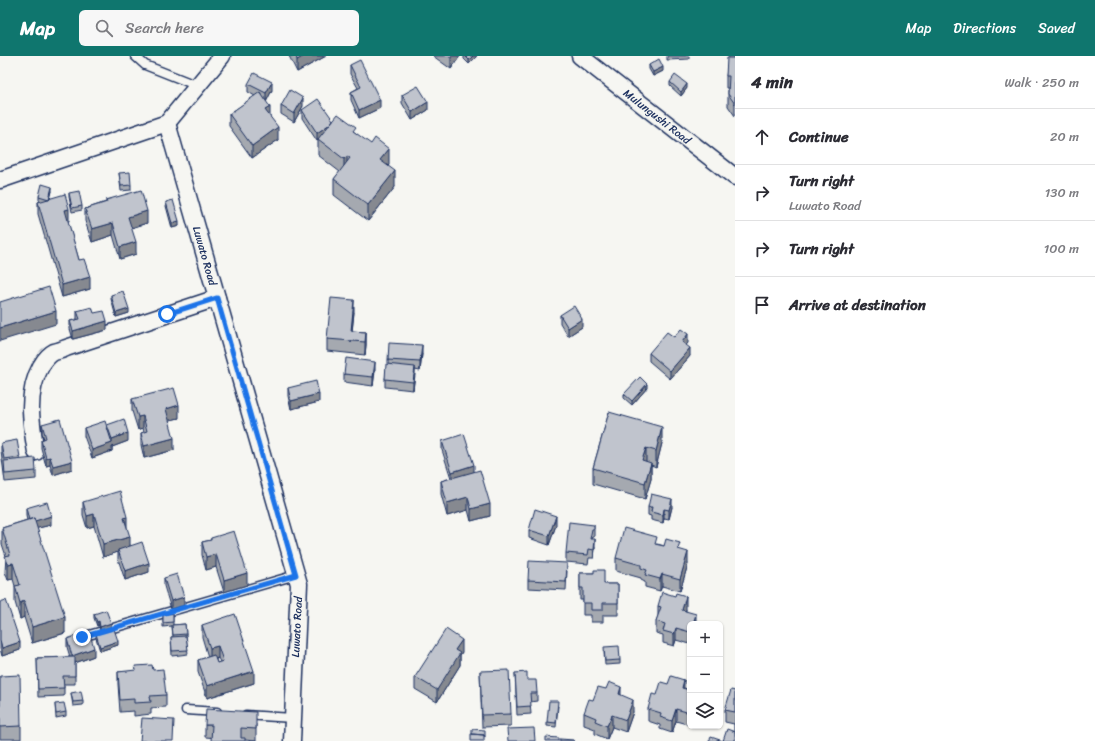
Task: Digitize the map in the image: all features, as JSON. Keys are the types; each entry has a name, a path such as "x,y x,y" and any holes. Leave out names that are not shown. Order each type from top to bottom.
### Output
{"street":[{"path":"0,180 167,123 222,56"},
{"name":"Mulungushi Road","path":"580,56 735,177"},
{"name":"Luwato Road","path":"167,123 299,584 292,741"},
{"path":"36,452 31,414 32,386 38,372 49,356 54,352 217,298"}],"lane":[{"path":"135,56 145,65 198,86"},
{"path":"82,637 296,575"},
{"path":"186,710 224,713"},
{"path":"240,714 293,718"}],"building":[{"path":"296,56 304,56 297,60"},
{"path":"465,56 473,56 469,60"},
{"path":"727,58 735,58 735,104 728,94 729,76 726,76"},
{"path":"659,59 663,67 653,72 649,65"},
{"path":"360,60 380,100 359,110 351,92 361,87 350,65"},
{"path":"254,73 272,82 266,93 248,84"},
{"path":"675,75 687,84 681,92 670,82"},
{"path":"418,86 428,102 412,112 402,95"},
{"path":"290,90 303,98 294,114 281,106"},
{"path":"260,92 270,107 265,110 278,127 252,146 229,114"},
{"path":"318,99 333,120 330,124 317,133 302,110"},
{"path":"338,114 356,127 353,131 371,144 375,138 389,149 380,160 395,171 368,205 334,179 350,158 347,156 344,159 318,139"},
{"path":"130,172 131,185 121,186 119,173"},
{"path":"42,184 52,187 49,199 39,196"},
{"path":"141,190 147,211 128,217 136,242 120,247 113,223 92,229 85,209 107,202 106,200"},
{"path":"79,191 82,206 72,208 69,193"},
{"path":"65,194 69,209 65,210 79,260 84,259 90,277 62,285 38,202"},
{"path":"173,200 179,221 172,223 166,202"},
{"path":"49,287 56,311 0,328 0,302"},
{"path":"123,291 129,309 116,313 111,295"},
{"path":"331,298 354,300 351,331 366,332 365,342 327,339"},
{"path":"574,306 582,319 568,328 560,315"},
{"path":"92,307 94,313 104,311 107,321 73,331 70,321 80,319 77,311"},
{"path":"681,329 688,334 682,342 690,348 670,371 649,353 667,332 674,337"},
{"path":"389,343 422,345 420,362 388,360"},
{"path":"346,358 375,362 373,377 344,374"},
{"path":"386,364 415,367 413,382 385,379"},
{"path":"640,377 647,384 632,401 624,394"},
{"path":"316,381 319,394 291,401 288,388"},
{"path":"174,388 179,405 166,409 174,438 144,446 141,433 147,431 143,416 138,417 132,399"},
{"path":"609,412 662,427 656,451 646,448 642,460 651,463 645,483 593,468"},
{"path":"60,419 72,461 53,466 50,457 46,458 41,440 46,438 42,424"},
{"path":"124,419 128,433 112,439 107,425"},
{"path":"105,421 112,443 92,450 84,428"},
{"path":"464,434 474,465 452,472 442,441"},
{"path":"17,440 20,457 4,459 1,443"},
{"path":"35,458 36,471 5,474 4,461"},
{"path":"480,470 490,504 471,509 468,497 447,503 441,481"},
{"path":"120,491 127,517 124,518 130,537 103,544 94,514 87,516 83,502"},
{"path":"651,494 672,499 669,510 664,509 663,515 651,512 652,507 648,507"},
{"path":"47,502 51,516 35,521 34,518 29,520 26,508"},
{"path":"535,509 556,516 549,536 529,530"},
{"path":"34,518 65,617 32,627 24,601 20,603 15,586 20,585 13,563 8,564 5,556 10,555 2,528"},
{"path":"569,522 594,525 590,539 595,539 594,550 589,549 588,555 566,553"},
{"path":"624,528 657,537 655,544 664,546 666,539 680,543 678,549 688,552 680,579 662,574 660,579 645,575 647,570 641,568 641,565 616,558"},
{"path":"234,531 247,573 224,580 216,554 206,557 202,542"},
{"path":"142,542 149,563 125,571 118,550"},
{"path":"529,561 567,563 566,582 528,580"},
{"path":"594,570 604,570 604,584 618,584 618,603 603,603 603,610 591,610 591,603 583,603 583,588 580,588 580,573 594,573"},
{"path":"177,574 184,597 171,601 164,578"},
{"path":"662,592 675,596 676,593 686,596 682,610 696,614 694,621 687,621 687,631 676,628 674,634 663,631 665,624 656,621 661,607 658,606"},
{"path":"6,600 20,642 2,648 0,641 0,602"},
{"path":"106,610 111,623 100,627 99,621 97,622 94,614"},
{"path":"173,613 173,622 163,623 163,614"},
{"path":"235,614 254,671 207,686 198,660 214,655 217,663 223,661 218,646 210,648 202,625"},
{"path":"185,624 186,634 173,635 172,625"},
{"path":"114,629 118,641 100,647 96,634"},
{"path":"446,629 462,640 455,650 460,653 437,690 415,677"},
{"path":"89,631 94,648 72,656 67,639"},
{"path":"186,636 188,650 172,651 171,637"},
{"path":"619,646 620,660 605,661 604,647"},
{"path":"75,657 75,676 63,676 64,688 38,689 37,658"},
{"path":"152,665 153,670 163,669 166,695 150,696 151,702 134,703 134,699 120,700 118,672 136,670 135,666"},
{"path":"509,670 511,714 482,715 480,671"},
{"path":"527,672 527,680 536,680 537,693 530,693 531,706 517,707 515,673"},
{"path":"20,675 21,726 0,727 0,676"},
{"path":"671,676 684,680 682,688 687,689 687,712 676,709 672,721 660,717 661,713 648,709 652,694 657,695 661,682 668,684"},
{"path":"609,682 621,687 619,694 633,700 626,720 612,715 607,726 595,721 596,718 584,713 589,699 593,700 598,687 606,689"},
{"path":"731,690 735,691 735,712 725,710"},
{"path":"81,691 83,701 73,702 71,693"},
{"path":"549,701 558,701 556,723 547,722"},
{"path":"64,703 66,712 56,714 55,704"},
{"path":"206,709 256,712 256,729 241,728 241,738 245,738 245,741 211,741 212,725 205,725"},
{"path":"142,718 174,720 173,741 140,741"},
{"path":"534,728 535,741 508,741 507,729"},
{"path":"472,729 485,730 485,737 484,735 472,734"},
{"path":"727,729 735,732 735,741 723,741"},
{"path":"471,734 484,735 484,741 471,741"},
{"path":"546,737 559,738 559,741 546,741"},
{"path":"711,737 723,741 709,741"},
{"path":"560,739 574,740 574,741 560,741"}],"route":[{"path":"82,637 296,575 217,298 167,314"}]}
